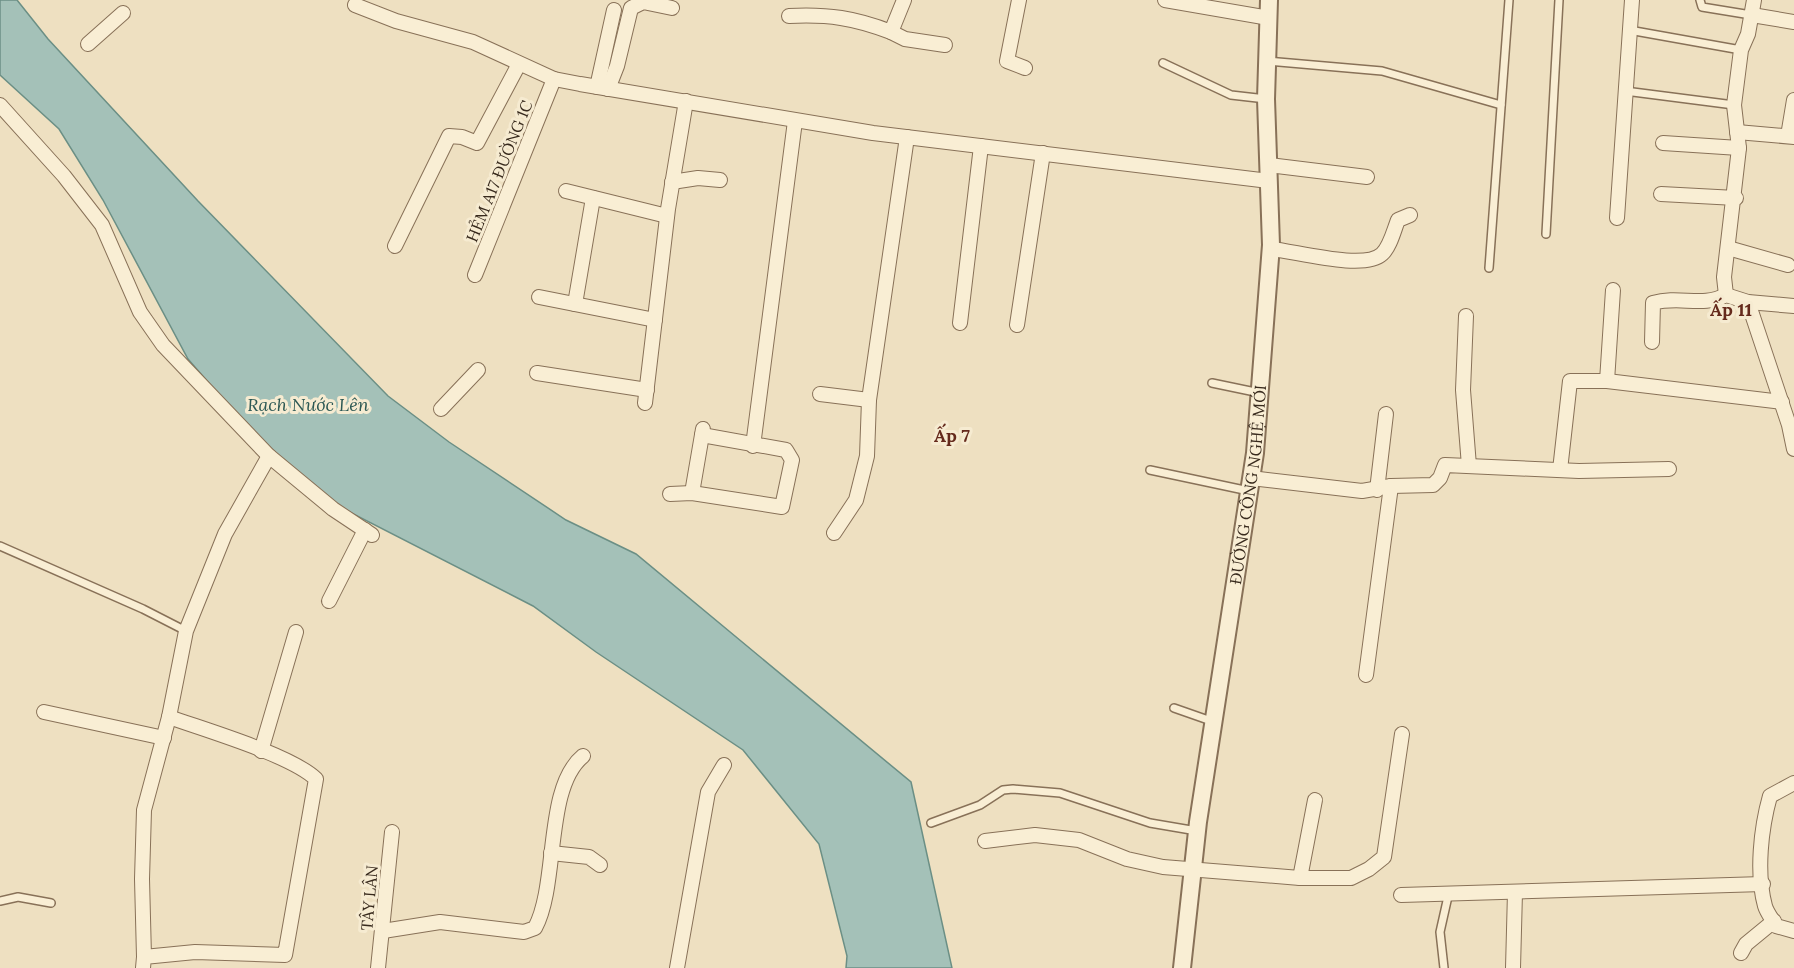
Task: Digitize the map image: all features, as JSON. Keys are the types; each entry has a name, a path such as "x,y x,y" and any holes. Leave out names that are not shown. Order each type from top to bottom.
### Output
{"street":[{"path":"891,32 904,0"},
{"path":"1019,0 1007,61 1025,68"},
{"path":"1165,0 1269,18"},
{"name":"ĐƯỜNG CÔNG NGHỆ MỚI","path":"1182,968 1197,831 1250,484 1260,393 1271,249 1266,99 1269,0"},
{"path":"1617,218 1632,0"},
{"path":"1726,295 1724,277 1736,198 1740,148 1734,105 1741,50 1752,15 1754,0"},
{"path":"603,88 617,66 631,8 643,2 672,8"},
{"path":"355,5 396,21 473,42 554,79 795,121 1042,153 1269,173 1367,177"},
{"path":"603,88 614,10"},
{"path":"789,16 822,15 857,20 905,39 945,45"},
{"path":"1752,15 1794,22"},
{"path":"91,42 118,17"},
{"path":"395,246 449,136 462,137 477,143 519,64"},
{"name":"HẺM A17 ĐƯỜNG 1C","path":"475,275 554,79"},
{"path":"1737,132 1791,137 1794,100"},
{"path":"537,373 646,397 667,216 686,101"},
{"path":"0,105 64,176 102,225 147,325 189,373 269,456 333,509 369,533 330,601"},
{"path":"753,446 795,121"},
{"path":"834,533 856,500 867,456 869,400 907,137"},
{"path":"1663,142 1740,148"},
{"path":"960,323 981,146"},
{"path":"1017,326 1042,153"},
{"path":"672,182 698,178 720,180"},
{"path":"566,191 667,216"},
{"path":"1661,194 1736,198"},
{"path":"575,304 593,198"},
{"path":"1271,249 1339,259 1373,261 1384,253 1398,220 1410,216"},
{"path":"1728,248 1788,265"},
{"path":"1607,381 1613,290"},
{"path":"1652,342 1653,303 1668,298 1713,302 1726,295 1749,302 1794,306"},
{"path":"539,297 655,320"},
{"path":"1749,302 1782,402 1794,449"},
{"path":"1466,316 1464,390 1469,466"},
{"path":"441,409 478,370"},
{"path":"1560,470 1570,381 1607,381 1782,402"},
{"path":"820,394 869,400"},
{"path":"1377,490 1386,414"},
{"path":"670,494 692,493 782,507 792,460 786,450 753,446 703,431 692,493"},
{"path":"169,717 261,751 310,773 316,779 284,962 195,952 144,963 142,879 144,810 169,717 186,632 225,534 269,456"},
{"path":"1250,484 1362,491 1391,486 1433,485 1440,478 1445,465 1560,470 1669,469"},
{"path":"1366,675 1391,486"},
{"path":"261,751 296,632"},
{"path":"44,712 164,738"},
{"path":"985,841 1035,835 1079,840 1127,860 1163,867 1300,878 1351,878 1369,869 1384,857 1402,734"},
{"path":"382,931 440,922 524,932 535,928 545,899 551,852 562,798 572,765 583,756"},
{"path":"677,968 708,792 724,765"},
{"path":"1794,783 1770,796 1764,818 1763,884 1765,906 1776,926 1794,931"},
{"path":"1300,878 1314,800"},
{"name":"TÂY LÂN","path":"378,968 392,832"},
{"path":"551,852 589,856 600,865"},
{"path":"1401,895 1763,884"},
{"path":"1513,968 1515,892"},
{"path":"1741,953 1746,944 1774,921"}],"lane":[{"path":"1489,268 1509,0"},
{"path":"1546,234 1559,0"},
{"path":"1700,0 1702,7 1752,15"},
{"path":"1629,30 1741,50"},
{"path":"1268,61 1382,71 1501,105"},
{"path":"1163,63 1231,95 1266,99"},
{"path":"1625,91 1734,105"},
{"path":"1212,383 1260,393"},
{"path":"1150,470 1250,484"},
{"path":"0,546 143,609 186,632"},
{"path":"1174,708 1214,722"},
{"path":"931,823 980,805 1003,790 1013,789 1060,793 1150,823 1197,831"},
{"path":"1444,968 1440,932 1449,892"},
{"path":"0,901 18,897 51,903"}],"water":[{"name":"Rạch Nước Lên","path":"0,0 17,0 48,39 198,201 388,396 449,442 566,520 636,554 911,782 952,968 846,968 847,956 819,844 743,750 596,652 533,606 330,502 266,449 188,359 103,200 59,129 0,75"}],"district":[{"name":"Ấp 11","path":"1731,309"},
{"name":"Ấp 7","path":"952,435"}]}
